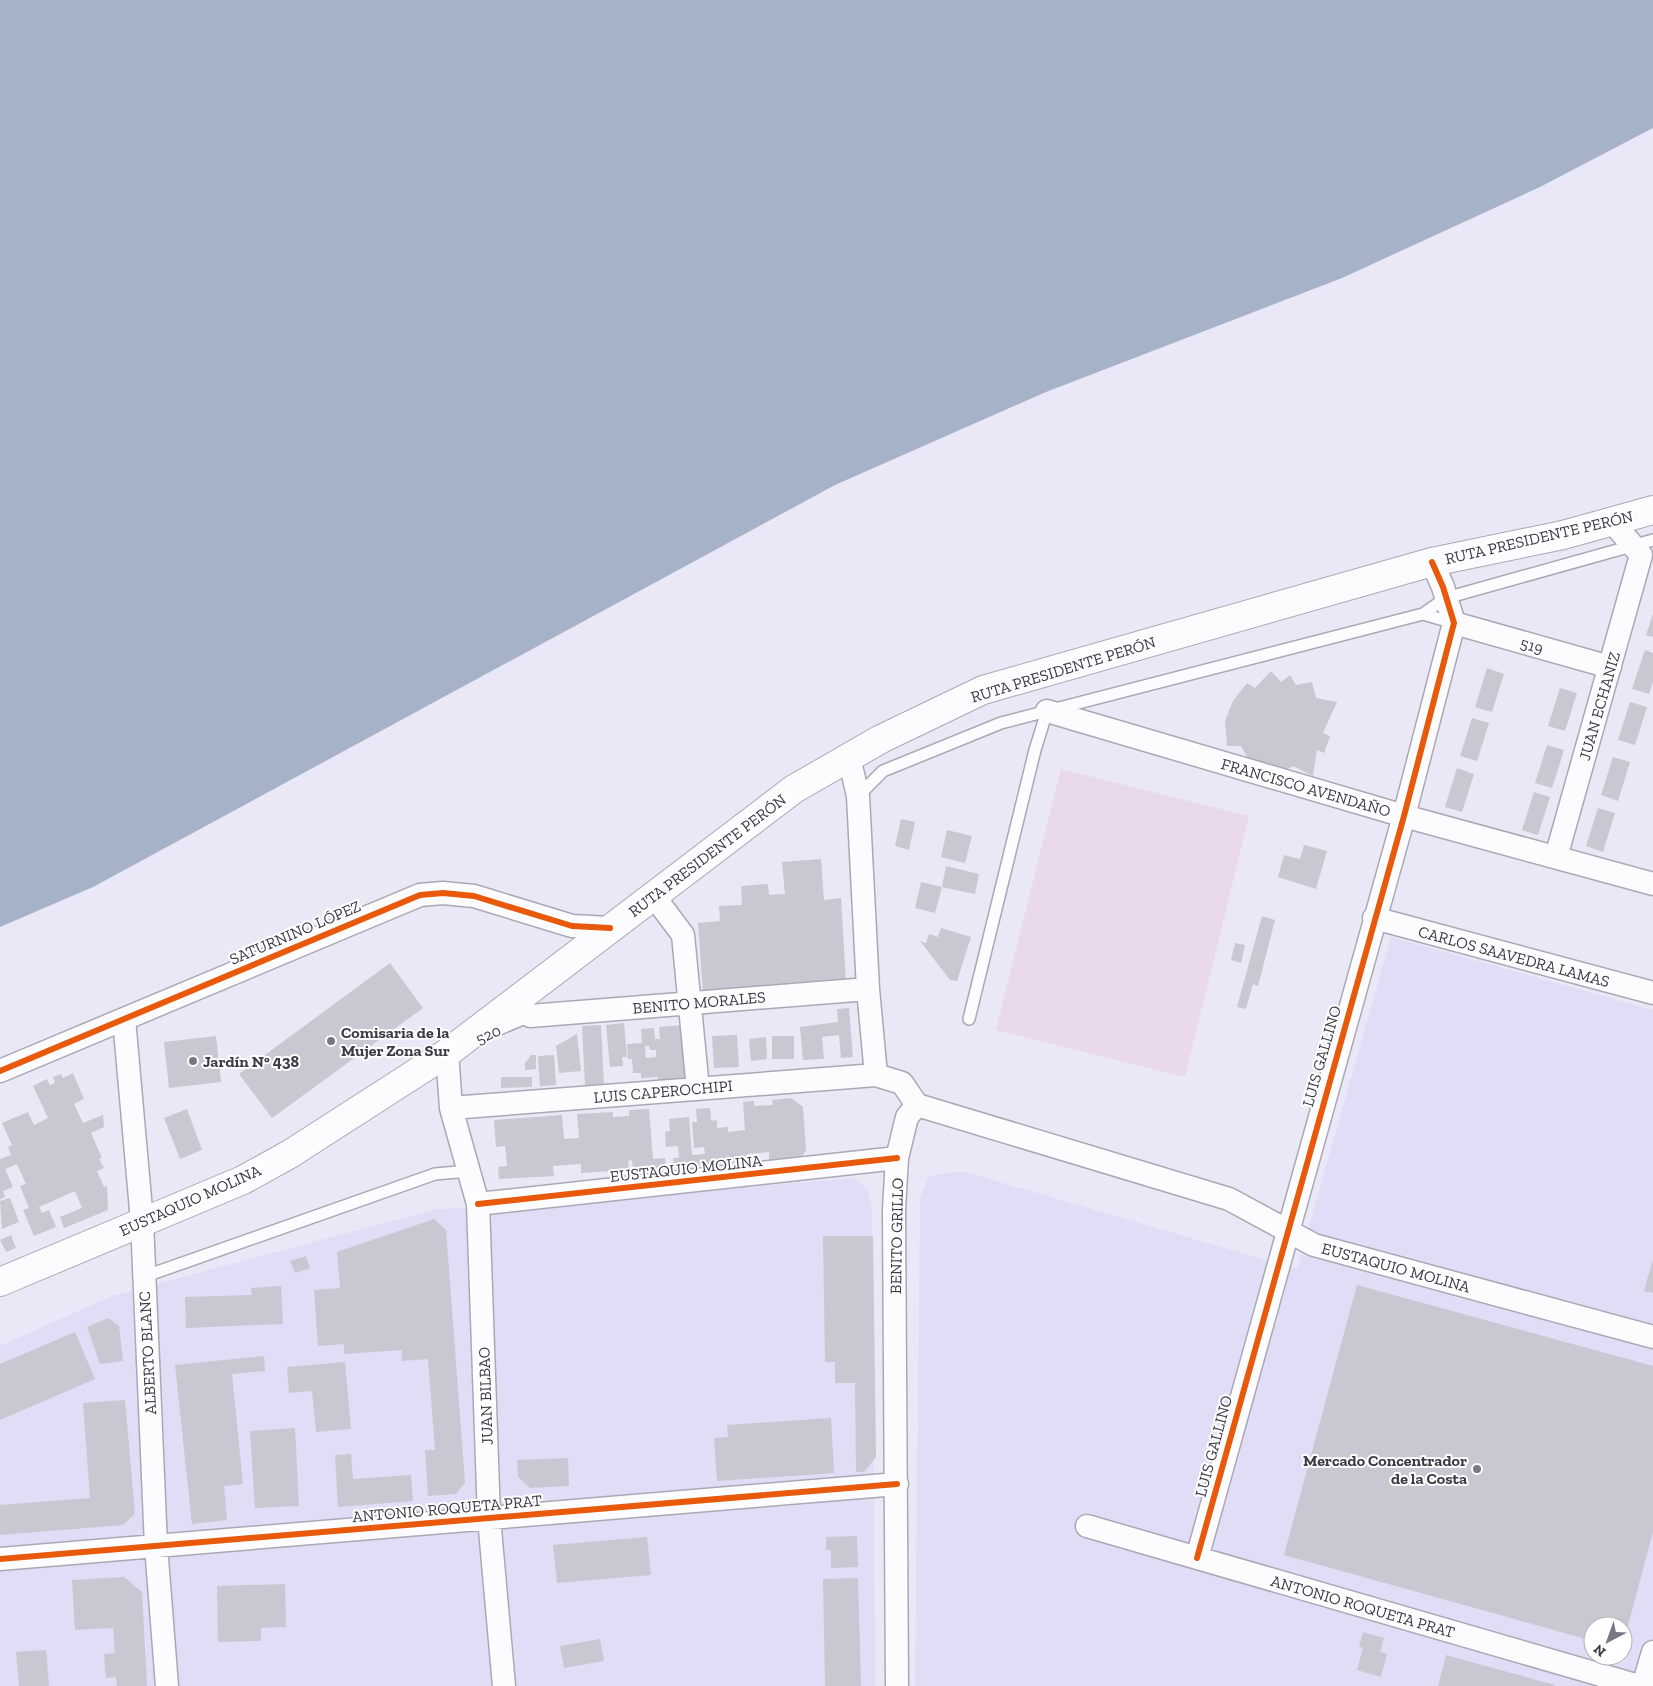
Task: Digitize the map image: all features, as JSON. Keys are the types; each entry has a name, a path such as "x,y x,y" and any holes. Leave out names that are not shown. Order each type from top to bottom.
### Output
{"main road":[{"name":"RUTA PRESIDENTE PERÓN","path":"447,1053 794,789 881,739 983,690 1432,562 1613,522 1653,510"},
{"name":"EUSTAQUIO MOLINA","path":"0,1282 243,1180 290,1154 447,1053"}],"street":[{"path":"1613,522 1645,550"},
{"name":"JUAN ECHANIZ","path":"1556,857 1645,550"},
{"path":"1432,562 1454,623"},
{"name":"519","path":"1454,623 1610,667"},
{"name":"LUIS GALLINO","path":"1197,1558 1287,1228 1404,816 1454,623"},
{"name":"FRANCISCO AVENDAÑO","path":"1048,711 1404,816 1653,884"},
{"path":"849,758 858,796 868,989 876,1075 902,1083 917,1105"},
{"name":"SATURNINO LÓPEZ","path":"0,1071 420,894 443,892 474,896 572,926 610,928"},
{"path":"653,895 683,935 698,1088"},
{"name":"CARLOS SAAVEDRA LAMAS","path":"1374,918 1653,993"},
{"name":"BENITO MORALES","path":"530,1016 868,989"},
{"name":"ALBERTO BLANC","path":"124,1019 142,1221 156,1546 167,1686"},
{"name":"JUAN BILBAO","path":"447,1053 451,1108 478,1204 488,1518 504,1686"},
{"name":"LUIS CAPEROCHIPI","path":"451,1108 876,1075"},
{"name":"EUSTAQUIO MOLINA","path":"917,1105 1229,1199 1287,1228 1314,1245 1653,1337"},
{"name":"BENITO GRILLO","path":"897,1686 894,1210 897,1158 907,1117 917,1105"},
{"name":"EUSTAQUIO MOLINA","path":"478,1204 897,1158"},
{"name":"ANTONIO ROQUETA PRAT","path":"0,1559 897,1484"},
{"name":"ANTONIO ROQUETA PRAT","path":"1087,1526 1639,1686"},
{"path":"1644,1686 1653,1652"}],"lane":[{"path":"858,796 883,772 1002,723 1424,614 1446,598 1645,550"},
{"path":"1424,614 1454,623"},
{"path":"969,1019 1035,750 1048,711"},
{"name":"520","path":"447,1053 530,1016"},
{"path":"144,1277 436,1174 469,1171"}],"shaded area":[{"path":"1061,769 1249,816 1185,1077 996,1030"},
{"path":"1391,937 1653,1010 1653,1686 915,1686 920,1198 928,1176 962,1171 1297,1269"},
{"path":"854,1178 868,1190 872,1211 875,1686 0,1686 0,1346 112,1296 437,1209 505,1207"}],"water":[{"path":"0,0 1653,0 1653,128 1540,187 1342,278 1046,392 835,485 93,887 0,927"}],"building":[{"path":"1653,614 1653,637 1646,635"},
{"path":"1645,650 1653,653 1653,682 1649,694 1632,689"},
{"path":"1487,668 1504,674 1492,712 1475,707"},
{"path":"1271,671 1281,682 1290,675 1296,685 1312,682 1316,698 1337,702 1323,733 1330,736 1324,753 1317,750 1313,776 1293,766 1273,777 1254,769 1241,746 1227,746 1225,721 1233,701 1247,683 1255,688"},
{"path":"1560,688 1577,693 1565,731 1548,726"},
{"path":"1630,702 1647,707 1635,745 1618,740"},
{"path":"1472,718 1489,723 1477,761 1460,756"},
{"path":"1547,745 1564,750 1552,788 1535,783"},
{"path":"1613,757 1630,762 1618,801 1601,795"},
{"path":"1457,768 1474,774 1462,812 1445,807"},
{"path":"1534,792 1550,797 1538,835 1522,830"},
{"path":"1598,808 1615,813 1603,852 1586,846"},
{"path":"901,819 915,822 909,850 895,846"},
{"path":"947,830 972,836 965,863 941,857"},
{"path":"1304,845 1327,851 1316,889 1278,877 1284,855 1300,859"},
{"path":"821,859 824,900 841,898 846,984 703,993 698,923 720,921 719,906 742,905 741,886 768,884 769,895 785,894 782,862"},
{"path":"946,866 979,874 975,894 942,887"},
{"path":"921,882 942,887 935,913 915,908"},
{"path":"1262,916 1275,920 1258,986 1253,984 1246,1009 1237,1007"},
{"path":"941,928 971,937 957,981 950,980 920,941 926,943 929,934 938,937"},
{"path":"1235,943 1245,945 1241,963 1231,960"},
{"name":"Comisaria de la Mujer Zona Sur","path":"390,963 423,1008 272,1118 239,1074"},
{"path":"849,1008 853,1057 841,1058 839,1035 822,1037 824,1059 803,1060 800,1027 838,1022 837,1009"},
{"path":"624,1023 627,1057 622,1057 623,1066 610,1067 606,1025"},
{"path":"601,1025 604,1084 585,1085 582,1026"},
{"path":"683,1025 687,1079 658,1081 658,1077 641,1078 641,1073 633,1073 632,1059 628,1059 627,1044 642,1043 641,1029 654,1028 655,1039 660,1039 659,1027","holes":["645,1046 649,1046 650,1050 656,1050 656,1057 646,1058"]},
{"path":"577,1034 581,1071 559,1073 556,1046"},
{"path":"737,1035 739,1067 714,1068 712,1036"},
{"path":"216,1036 221,1082 169,1088 164,1042"},
{"path":"772,1036 794,1036 794,1059 772,1059"},
{"path":"766,1037 767,1059 751,1061 749,1039"},
{"path":"531,1055 536,1055 536,1069 525,1070 525,1063"},
{"path":"554,1055 556,1085 540,1086 538,1056"},
{"path":"73,1073 84,1099 74,1104 83,1123 103,1115 104,1127 91,1133 102,1158 99,1159 104,1168 97,1171 104,1187 107,1186 108,1210 64,1228 60,1217 82,1208 75,1191 39,1207 42,1213 49,1210 56,1227 34,1236 23,1210 29,1208 20,1186 26,1184 17,1164 5,1169 13,1187 3,1191 5,1197 0,1199 0,1159 11,1155 8,1147 12,1145 2,1123 28,1112 34,1125 48,1118 33,1086 47,1079 50,1085 55,1083 53,1077 61,1074 63,1078"},
{"path":"501,1077 532,1077 532,1087 501,1088"},
{"path":"791,1098 803,1107 806,1150 801,1158 769,1160 769,1152 747,1154 747,1161 674,1167 673,1158 679,1158 678,1146 666,1147 665,1132 670,1131 669,1119 689,1117 692,1155 705,1154 704,1147 694,1148 692,1122 697,1122 696,1109 710,1108 711,1121 717,1120 717,1128 728,1127 728,1132 745,1130 743,1102 754,1101 754,1106 773,1105 772,1100"},
{"path":"187,1109 202,1150 180,1159 164,1118"},
{"path":"649,1109 653,1159 665,1158 666,1167 633,1170 632,1160 628,1161 629,1170 581,1173 581,1164 553,1166 554,1176 499,1179 498,1167 507,1166 505,1146 496,1147 494,1120 562,1115 564,1139 579,1138 577,1114 613,1112 613,1117 629,1116 629,1110"},
{"path":"10,1198 19,1222 2,1229 0,1201"},
{"path":"434,1219 446,1230 465,1483 456,1494 428,1496 425,1450 435,1450 428,1359 402,1361 402,1350 344,1354 344,1344 318,1346 314,1290 340,1288 337,1252"},
{"path":"11,1235 16,1248 6,1252 0,1240"},
{"path":"823,1236 873,1236 876,1457 864,1472 856,1472 855,1383 835,1383 835,1362 825,1362"},
{"path":"306,1256 310,1268 295,1273 290,1261"},
{"path":"1653,1262 1653,1293 1644,1291"},
{"path":"1357,1285 1653,1366 1653,1532 1630,1616 1583,1616 1583,1638 1284,1555"},
{"path":"281,1286 283,1324 186,1328 185,1297 252,1295 251,1288"},
{"path":"108,1318 119,1326 123,1361 100,1364 87,1327"},
{"path":"75,1332 95,1379 0,1420 0,1364"},
{"path":"264,1356 265,1371 232,1374 243,1484 224,1486 227,1520 192,1524 175,1365"},
{"path":"345,1362 351,1429 316,1432 312,1391 289,1393 287,1367"},
{"path":"125,1400 135,1514 123,1525 0,1535 0,1505 90,1498 83,1403"},
{"path":"831,1418 834,1473 717,1481 714,1438 728,1437 727,1425"},
{"path":"295,1428 299,1506 255,1508 250,1431"},
{"path":"351,1454 353,1479 411,1475 413,1501 338,1507 335,1455"},
{"path":"568,1458 569,1486 530,1488 518,1477 517,1460"},
{"path":"857,1536 858,1567 831,1568 831,1550 826,1550 826,1537"},
{"path":"647,1537 651,1575 557,1583 553,1545"},
{"path":"124,1577 142,1592 147,1686 117,1686 116,1677 106,1678 104,1654 115,1653 113,1628 75,1630 72,1580"},
{"path":"858,1578 861,1686 825,1686 823,1579"},
{"path":"285,1584 286,1627 261,1628 261,1641 218,1642 217,1586"},
{"path":"1363,1632 1384,1638 1380,1652 1387,1654 1381,1677 1357,1670 1363,1648 1359,1647"},
{"path":"600,1639 604,1661 564,1668 560,1646"},
{"path":"46,1650 49,1686 19,1686 16,1652"},
{"path":"1446,1655 1555,1685 1555,1686 1438,1686"}],"cycle path":[{"path":"1197,1558 1404,816 1454,623 1443,587 1432,562"},
{"path":"0,1071 420,895 443,893 474,896 572,926 610,928"},
{"path":"478,1204 897,1158"},
{"path":"0,1559 897,1484"}],"place":[{"name":"Comisaria de la Mujer Zona Sur","path":"331,1041"},
{"name":"Jardín N° 438","path":"193,1061"},
{"name":"Mercado Concentrador de la Costa","path":"1477,1469"}]}
